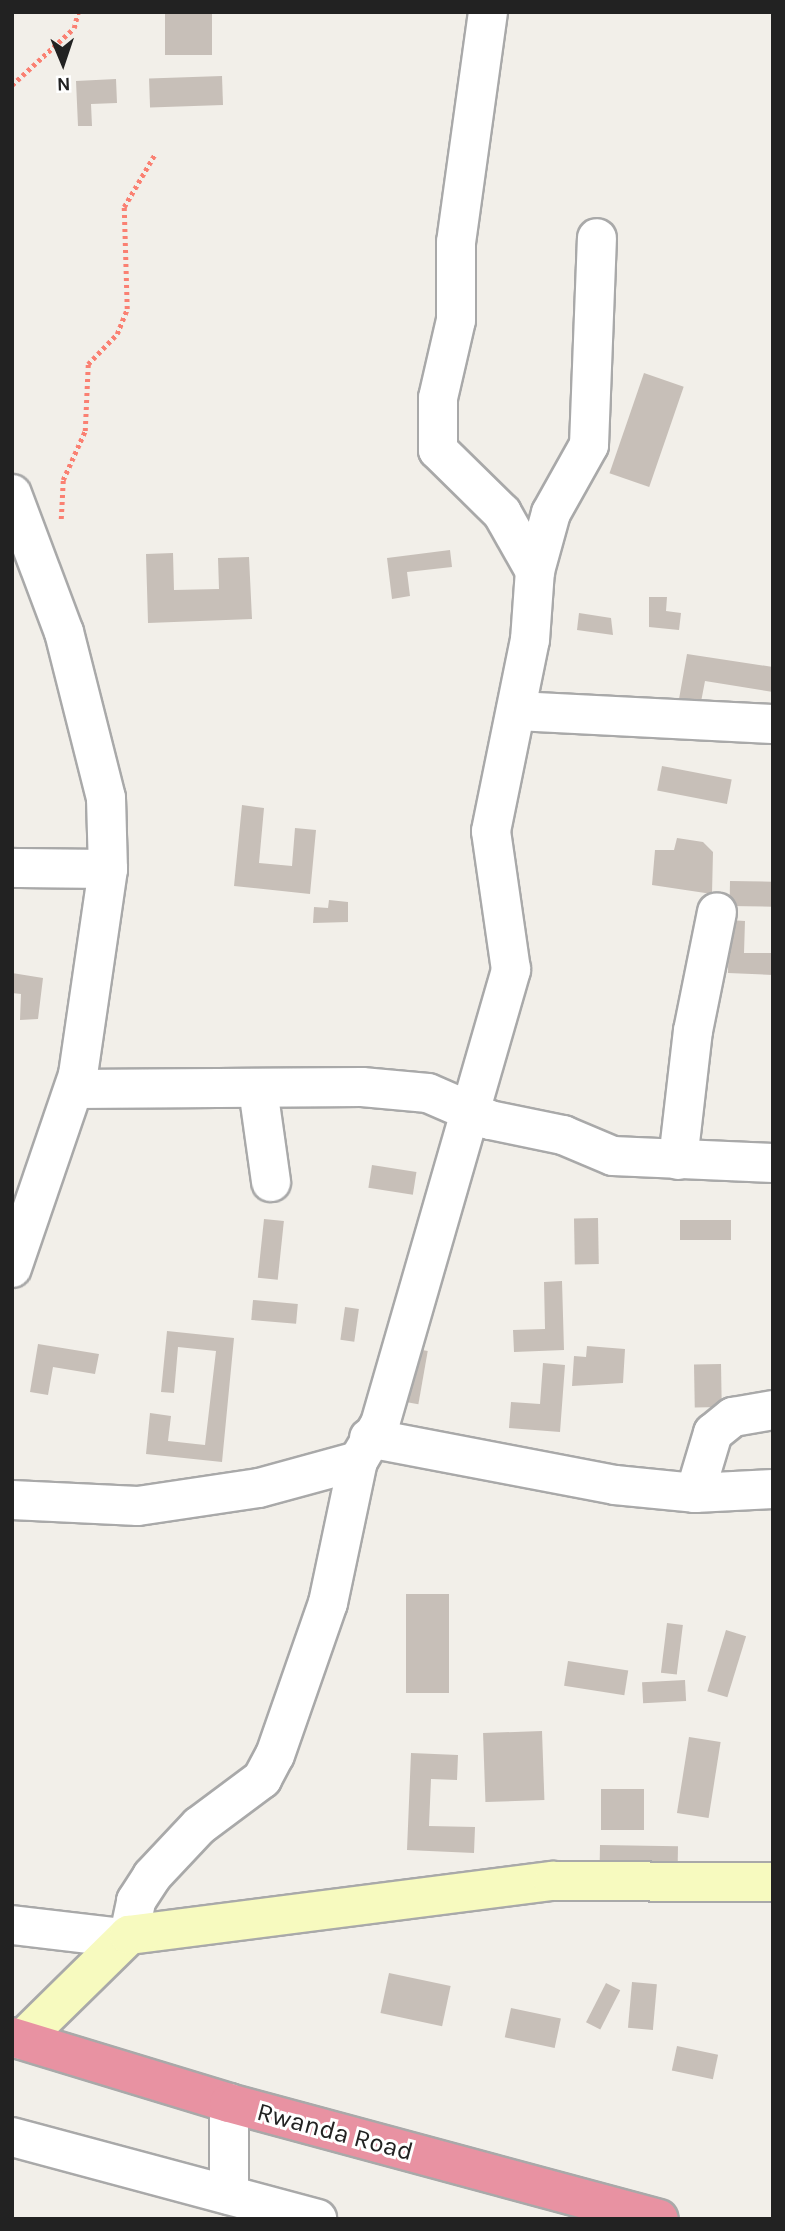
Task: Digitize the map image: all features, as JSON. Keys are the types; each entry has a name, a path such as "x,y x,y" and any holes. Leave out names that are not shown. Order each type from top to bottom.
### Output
{"highway":[{"name":"Rwanda Road","path":"17,2038 229,2103 659,2219"}],"street":[{"path":"488,12 456,242 456,320 438,398 438,450 502,513 535,571"},
{"path":"17,2038 126,1937 136,1901 152,1876 199,1826 262,1779 275,1755 328,1603 363,1450 380,1424 511,970 491,831 516,711 535,571 551,513 589,445 597,238"},
{"path":"12,1268 74,1089 108,869 106,798 64,632 14,501"},
{"path":"516,711 773,724"},
{"path":"12,868 108,869"},
{"path":"678,1160 693,1031 717,912"},
{"path":"74,1089 428,1093 472,1112 563,1135 613,1156 773,1163"},
{"path":"258,1089 271,1182"},
{"path":"695,1493 713,1433 733,1417 773,1410"},
{"path":"12,1500 138,1506 259,1488 363,1450 695,1493 773,1489"},
{"path":"12,1926 126,1937 553,1881 773,1882"},
{"path":"229,2103 229,2195"},
{"path":"12,2137 317,2219"}],"path":[{"path":"12,85 74,28 79,12"},
{"path":"63,534 60,496 85,432 88,364 117,334 127,309 124,207 155,154"}],"building":[{"path":"165,12 212,12 212,55 165,55"},
{"path":"222,76 223,105 150,108 149,79"},
{"path":"116,79 117,103 91,104 92,126 78,126 76,81"},
{"path":"644,373 684,387 649,487 609,473"},
{"path":"450,550 452,567 407,572 410,596 392,599 387,558"},
{"path":"173,553 174,590 219,589 218,558 249,557 252,619 148,623 146,554"},
{"path":"649,597 667,597 666,611 681,613 679,630 649,627"},
{"path":"579,613 611,618 613,635 577,630"},
{"path":"687,654 773,667 773,692 705,681 701,702 679,699"},
{"path":"662,766 732,780 727,804 657,791"},
{"path":"242,805 264,808 259,863 292,866 295,828 316,830 310,894 234,886"},
{"path":"677,838 703,842 713,852 712,894 652,885 655,850 674,850"},
{"path":"730,881 773,882 773,907 730,906"},
{"path":"329,900 348,902 348,922 313,923 314,907 328,908"},
{"path":"729,920 745,921 744,953 773,953 773,975 728,973"},
{"path":"12,973 43,978 38,1019 20,1020 21,994 12,993"},
{"path":"372,1165 416,1172 413,1195 368,1188"},
{"path":"574,1218 598,1218 599,1264 575,1264"},
{"path":"264,1219 284,1221 278,1280 258,1278"},
{"path":"680,1220 731,1220 731,1240 680,1240"},
{"path":"562,1281 564,1350 514,1352 513,1330 545,1329 544,1282"},
{"path":"253,1300 298,1304 296,1324 251,1320"},
{"path":"345,1307 359,1309 354,1342 340,1340"},
{"path":"167,1331 234,1338 222,1462 146,1454 150,1413 171,1416 168,1441 205,1445 216,1351 178,1347 174,1393 161,1392"},
{"path":"38,1344 99,1354 95,1374 53,1367 48,1395 30,1392"},
{"path":"587,1346 625,1349 623,1383 572,1386 574,1356 586,1357"},
{"path":"411,1348 428,1351 418,1404 402,1401"},
{"path":"543,1363 565,1365 560,1432 509,1428 511,1402 540,1404"},
{"path":"694,1364 721,1364 722,1407 695,1407"},
{"path":"406,1594 449,1594 449,1693 406,1693"},
{"path":"667,1623 683,1625 677,1675 661,1673"},
{"path":"726,1630 746,1636 727,1697 707,1691"},
{"path":"568,1661 628,1671 624,1695 564,1686"},
{"path":"685,1680 686,1701 643,1703 642,1682"},
{"path":"542,1731 544,1800 485,1802 483,1733"},
{"path":"689,1737 721,1742 709,1818 677,1813"},
{"path":"411,1753 458,1755 457,1780 431,1779 429,1826 475,1827 474,1853 407,1850"},
{"path":"601,1789 644,1789 644,1830 601,1830"},
{"path":"600,1845 678,1846 678,1864 600,1863"},
{"path":"389,1973 451,1986 442,2026 380,2013"},
{"path":"632,1982 657,1984 653,2030 628,2028"},
{"path":"606,1983 620,1990 600,2029 586,2022"},
{"path":"511,2008 561,2019 555,2048 505,2037"},
{"path":"677,2046 718,2055 713,2079 672,2070"}]}
